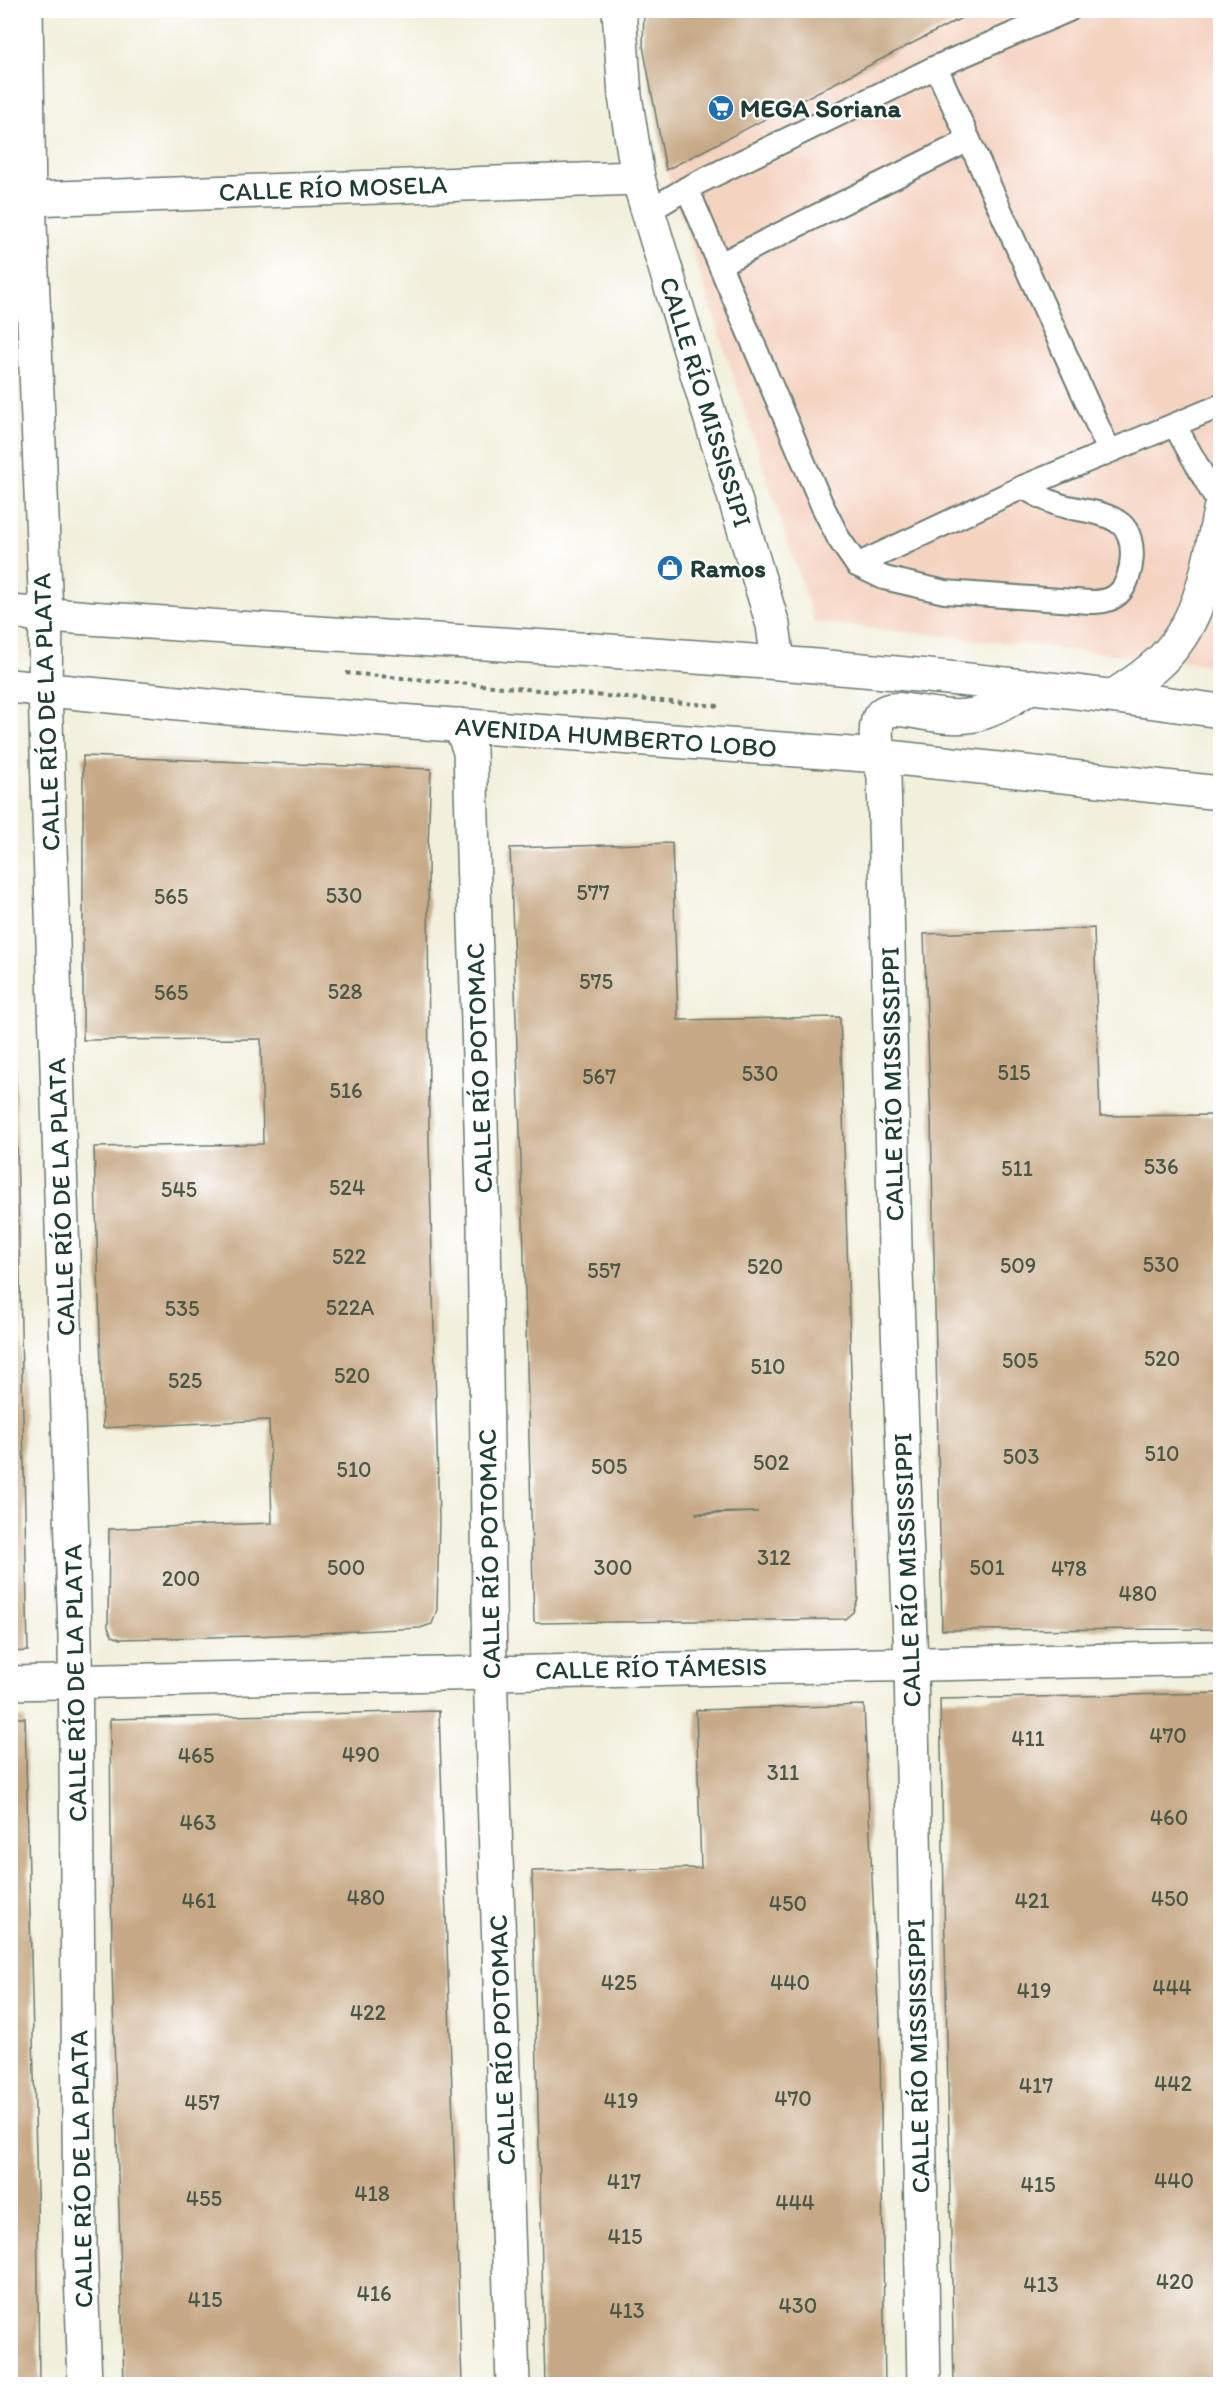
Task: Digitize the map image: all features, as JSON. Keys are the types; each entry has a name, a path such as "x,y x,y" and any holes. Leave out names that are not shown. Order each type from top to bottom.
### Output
{"street":[{"name":"CALLE RÍO DE LA PLATA","path":"26,10 29,199 46,615 45,689 76,1681 81,2244 85,2385"},
{"name":"CALLE RÍO MISSISSIPI","path":"619,10 625,96 638,178 770,614 778,662"},
{"name":"CALLE RÍO MOSELA","path":"29,199 638,178"},
{"path":"1115,695 1157,664 1194,613 1204,584 1221,508"},
{"path":"10,612 778,662 1115,695 1221,711"},
{"name":"AVENIDA HUMBERTO LOBO","path":"10,686 248,710 879,756 1221,793"},
{"name":"CALLE RÍO MISSISSIPPI","path":"924,2385 911,1663 896,1260 884,776 875,736 879,715 885,712 899,710 962,717 974,716 1000,705 1032,686"},
{"name":"CALLE RÍO POTOMAC","path":"460,725 470,751 484,1227 490,1670 513,2385"},
{"name":"CALLE RÍO TÁMESIS","path":"10,1683 490,1670 1221,1658"}],"lane":[{"path":"647,212 687,188 936,67 1069,10"},
{"path":"936,67 1109,451"},
{"path":"720,264 969,140"},
{"path":"687,188 822,505 839,539 857,565 884,578 945,592 1090,602 1105,601 1120,592 1125,583 1133,550 1130,536 1122,525 1106,516 1041,498 1023,487"},
{"path":"857,565 1023,487 1221,406"},
{"path":"1175,426 1221,508"}],"shaded area":[{"path":"644,11 1220,11 1220,666 814,622 666,170 643,46"}],"building":[{"name":"MEGA Soriana","path":"644,10 977,10 666,170 643,46"},
{"path":"83,756 431,769 428,846 429,1142 439,1519 437,1610 432,1624 420,1628 255,1636 120,1639 112,1636 108,1627 109,1529 272,1523 269,1420 103,1428 94,1147 263,1144 261,1039 83,1040"},
{"path":"672,843 678,1020 840,1017 858,1599 853,1612 845,1619 534,1622 510,848","holes":["758,1512 696,1514 696,1513"]},
{"path":"1094,928 1100,1116 1220,1115 1220,1629 942,1630 931,1120 924,934"},
{"path":"10,975 12,975 14,1008 28,1651 10,1652"},
{"path":"1220,1693 1220,2384 954,2384 940,1699"},
{"path":"864,1705 880,2048 885,2384 545,2384 532,1871 701,1868 696,1710"},
{"path":"439,1711 462,2384 124,2384 112,1966 110,1719"},
{"path":"10,1718 25,1718 37,2193 39,2384 10,2384"}],"place":[{"name":"MEGA Soriana","path":"721,108"},
{"name":"Ramos","path":"670,568"}]}
